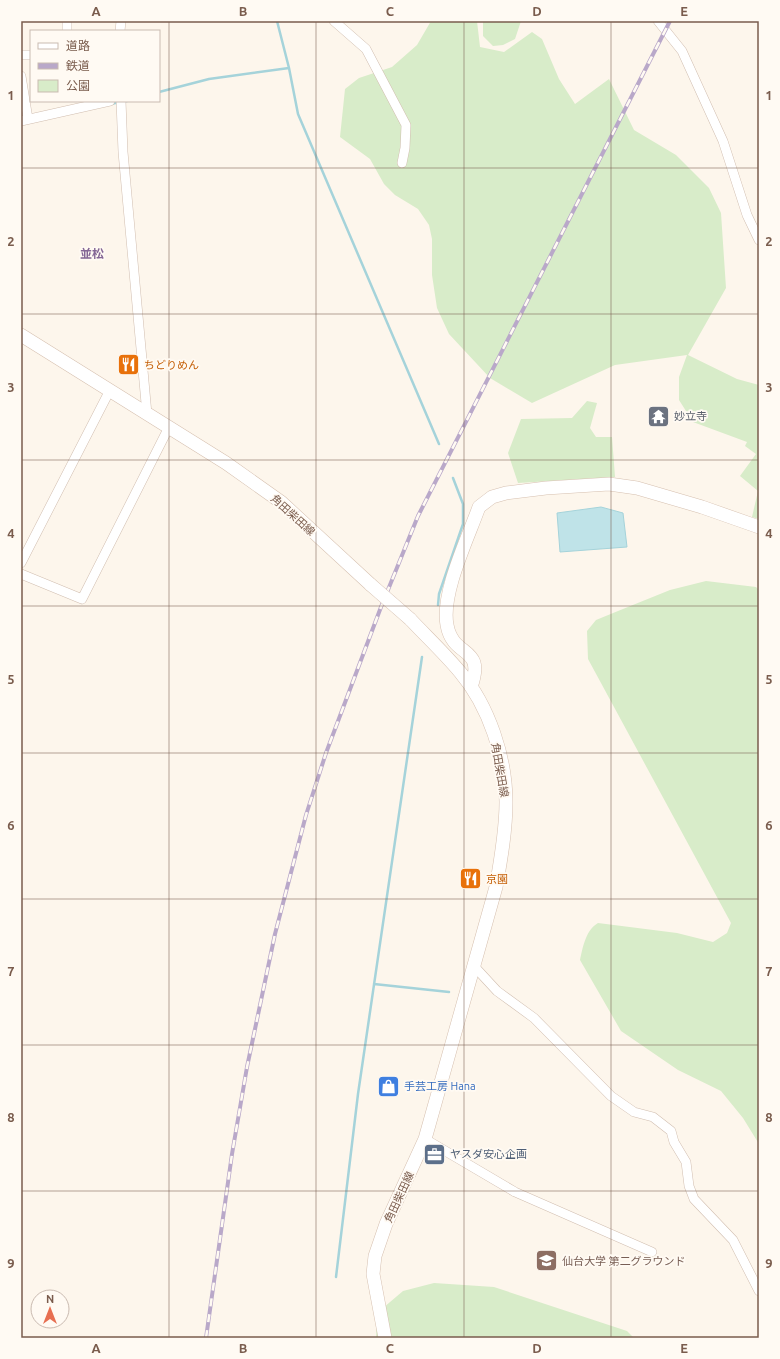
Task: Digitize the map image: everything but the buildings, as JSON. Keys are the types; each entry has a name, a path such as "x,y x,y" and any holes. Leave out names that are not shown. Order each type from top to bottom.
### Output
{"main road":[{"name":"角田柴田線","path":"21,335 226,463 281,502 410,619 461,673 483,708 498,751 506,802 500,866 488,917 473,965 425,1139 386,1224 375,1256 374,1274 385,1338"},
{"path":"471,687 476,674 476,665 474,660 452,639 447,626 446,612 452,580 479,507 483,502 506,493 560,486 609,484 637,488 702,507 759,527"}],"street":[{"path":"334,21 366,49 406,125 406,148 402,163"},
{"path":"658,21 682,51 723,141 747,215 759,240"},
{"path":"21,76 24,120 105,102"},
{"path":"122,103 123,152 146,414"},
{"path":"21,563 110,390"},
{"path":"21,574 82,599 169,427"},
{"path":"473,965 497,992 534,1018 611,1096 634,1112 653,1117 670,1131 674,1142 686,1162 689,1186 694,1199 733,1240 759,1291"},
{"path":"425,1139 515,1192 652,1252"}],"green space":[{"path":"431,21 477,21 480,47 504,52 532,32 542,39 559,79 575,104 609,79 634,130 676,155 709,188 721,213 726,288 688,355 737,379 759,385 759,519 752,517 758,491 740,476 756,454 745,446 747,442 693,422 679,400 679,377 687,355 615,365 532,403 490,378 449,334 437,308 432,275 432,239 429,225 418,209 395,195 384,184 370,159 340,137 345,89 359,78 392,67 417,45"},
{"path":"483,21 521,21 515,39 503,45 493,46 483,36"},
{"path":"587,401 597,403 590,428 596,437 612,437 615,477 518,483 508,453 521,419 572,418"},
{"path":"706,581 756,587 759,590 759,1144 743,1118 721,1091 678,1070 621,1031 580,960 588,934 598,923 677,933 713,942 727,933 731,923 588,659 587,631 596,620 670,590"},
{"path":"434,1283 494,1287 627,1331 634,1338 376,1338 377,1318 383,1308 403,1291"}],"water":[{"path":"601,507 623,513 627,547 560,552 557,513"}],"waterway":[{"path":"277,21 289,68"},
{"path":"160,92 209,79 289,68 298,114 439,444"},
{"path":"110,104 121,102"},
{"path":"438,605 439,594 463,524 463,504 453,478"},
{"path":"336,1277 358,1094 422,657"},
{"path":"374,984 449,992"}],"railway":[{"path":"206,1338 232,1154 247,1067 275,934 306,815 326,753 381,607 418,516 670,21"}],"place":[{"name":"ちどりめん","path":"128,365"},
{"name":"妙立寺","path":"659,416"},
{"name":"京園","path":"471,879"},
{"name":"手芸工房 Hana","path":"388,1086"},
{"name":"ヤスダ安心企画","path":"434,1154"},
{"name":"仙台大学 第二グラウンド","path":"547,1261"}],"district":[{"name":"並松","path":"92,254"}]}
